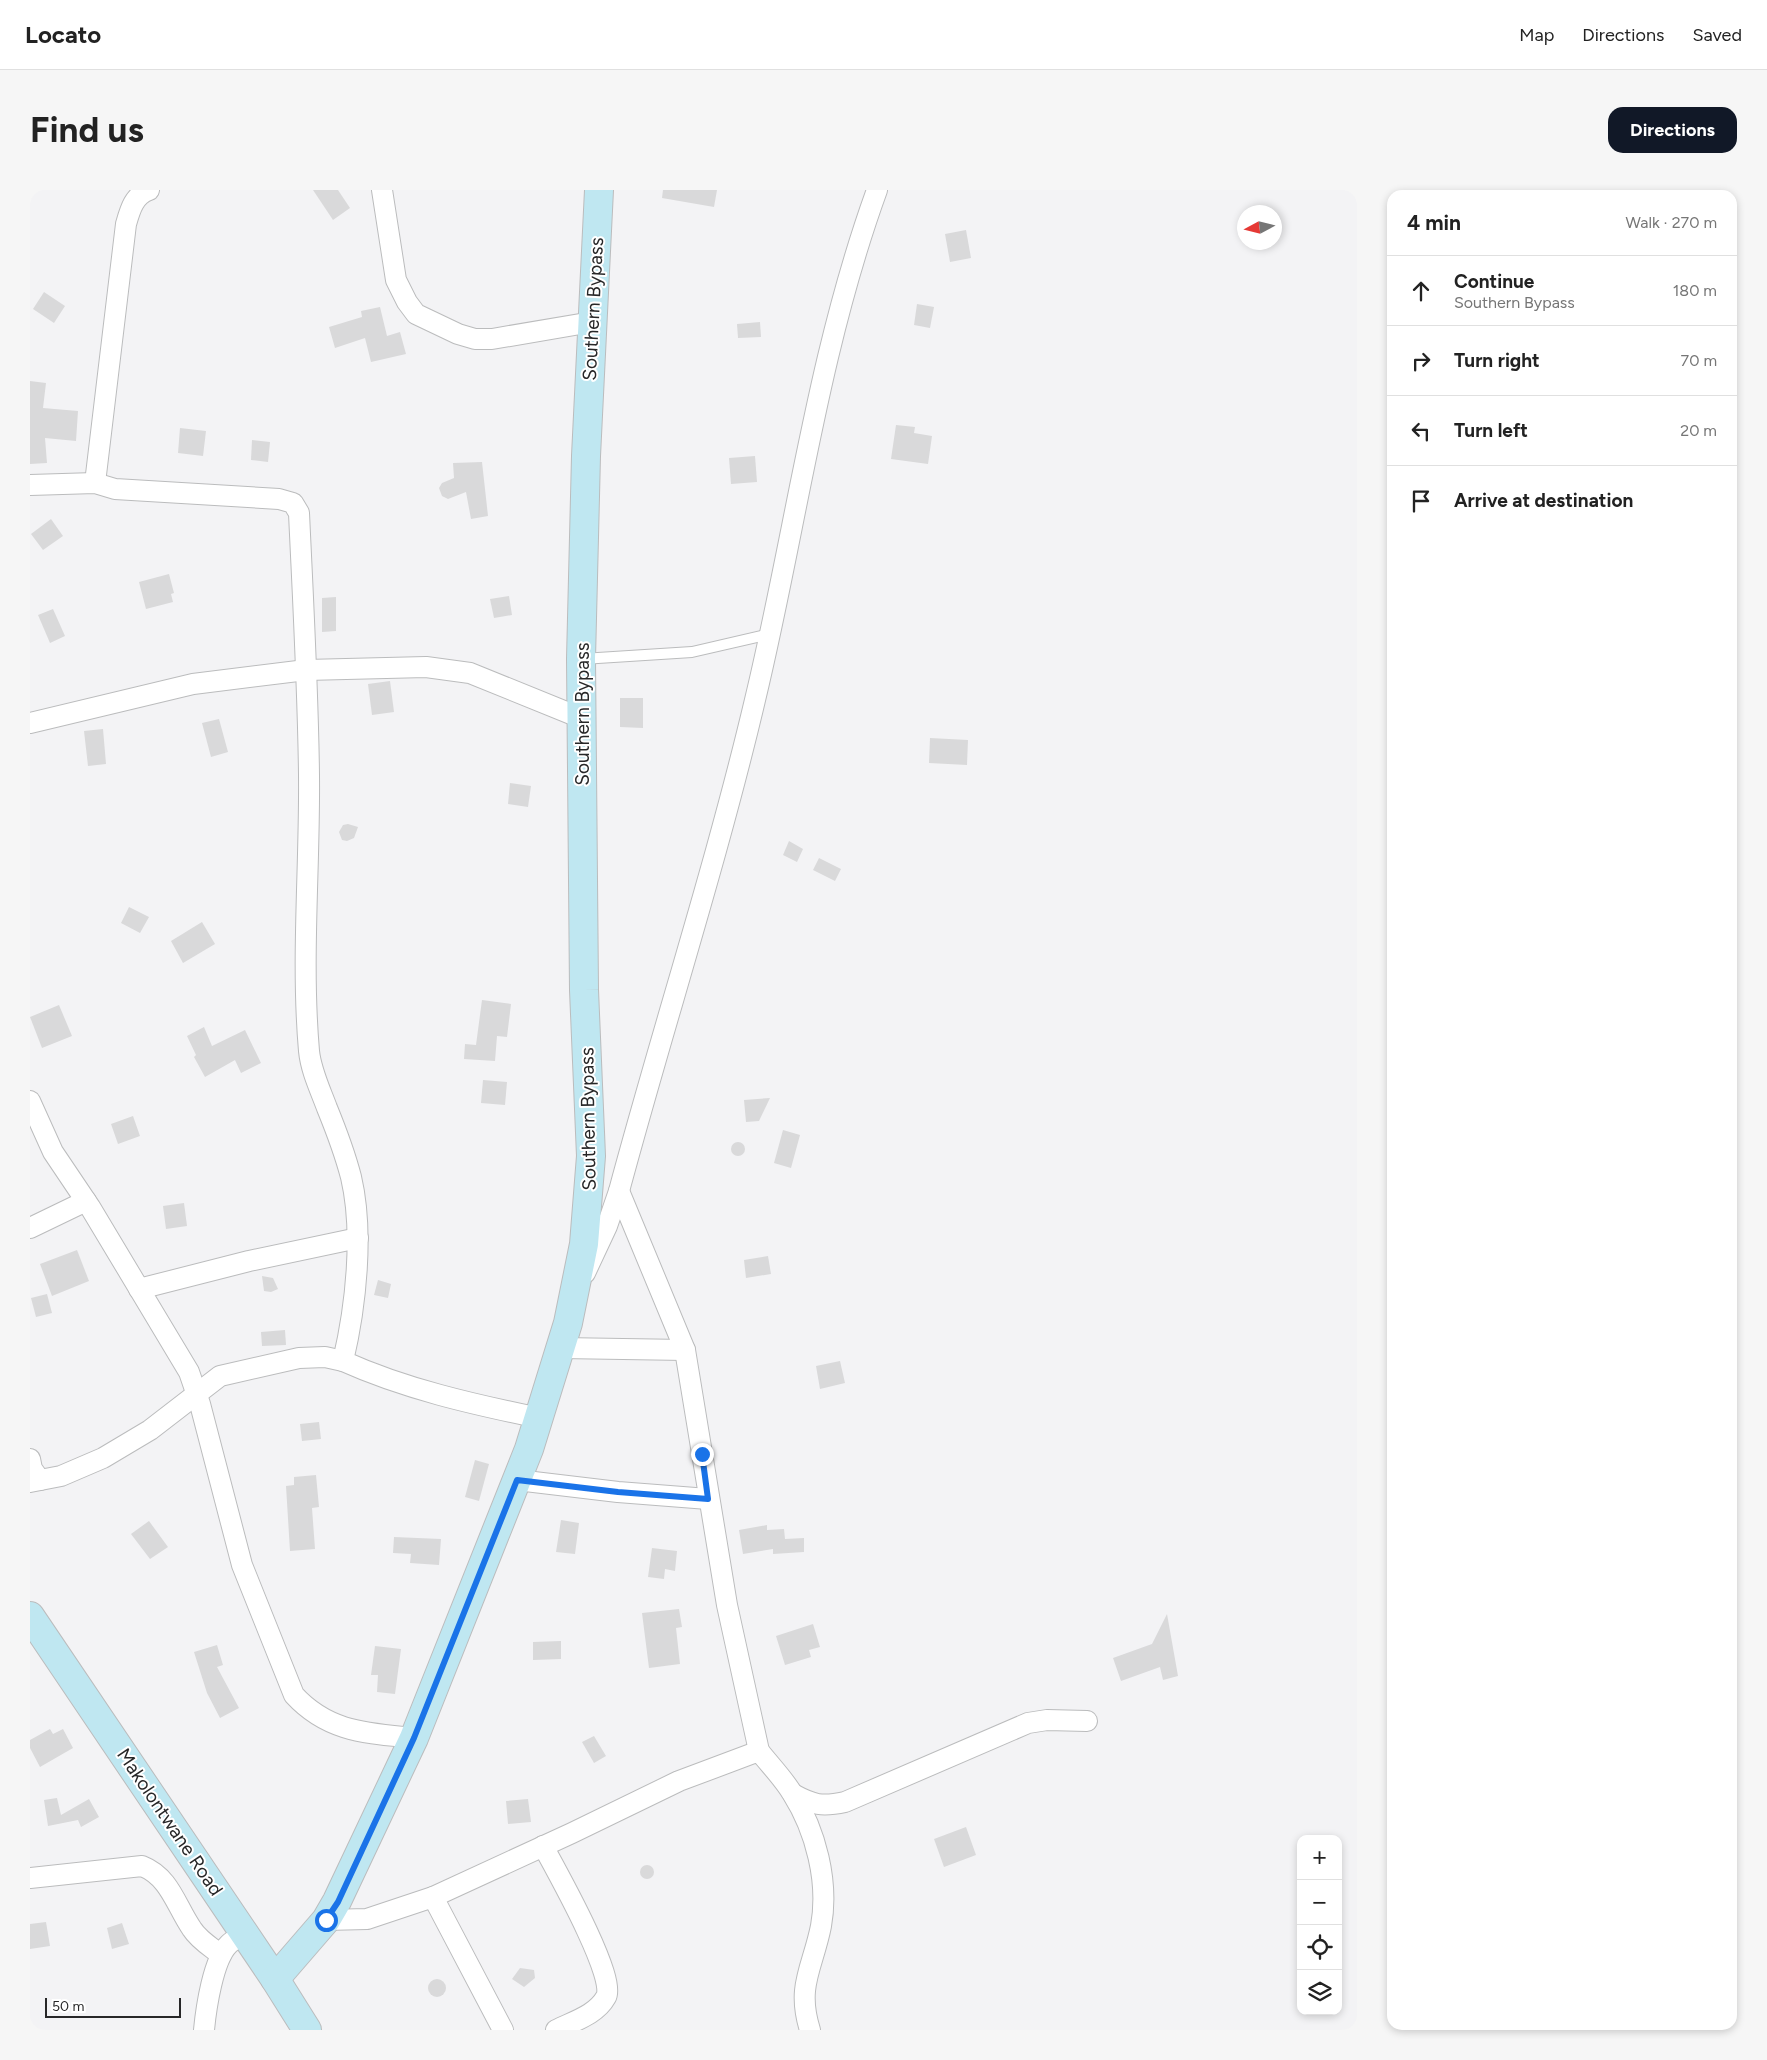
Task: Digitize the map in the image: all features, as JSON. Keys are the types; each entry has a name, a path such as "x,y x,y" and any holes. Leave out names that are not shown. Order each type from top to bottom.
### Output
{"street":[{"path":"95,483 126,224 132,204 144,192 149,190"},
{"path":"382,190 396,280 407,302 416,314 458,334 476,339 492,339 592,322"},
{"name":"Southern Bypass","path":"275,1979 326,1920 338,1902 414,1738 517,1480 561,1348 575,1295 588,1212 591,1156 584,990 580,718 586,456 599,190"},
{"path":"575,1295 607,1226 619,1191 710,874 770,634 833,332 856,245 877,190"},
{"path":"30,485 95,483 115,489 279,499 293,503 299,513 309,778 306,878 309,1052 316,1081 350,1176 356,1208 358,1238 348,1339 343,1361"},
{"path":"30,723 193,684 306,670 426,668 470,673 580,718"},
{"path":"30,1102 53,1152 86,1201 179,1354 197,1395 242,1565 294,1695 321,1718 341,1728 414,1738"},
{"path":"619,1191 685,1350 708,1499 736,1653 759,1751 793,1794 815,1845 821,1865 824,1897 821,1926 804,1988 804,2007 810,2030"},
{"path":"30,1228 86,1201"},
{"path":"139,1289 249,1261 358,1238"},
{"path":"561,1348 685,1350"},
{"path":"30,1459 35,1481 61,1476 103,1458 150,1430 220,1376 299,1358 325,1357 343,1361 363,1370 451,1398 539,1418"},
{"path":"517,1480 618,1492 708,1499"},
{"name":"Makolontwane Road","path":"30,1616 245,1934 307,2030"},
{"path":"793,1794 810,1804 829,1805 845,1802 1028,1723 1047,1720 1086,1721"},
{"path":"326,1920 367,1919 433,1897 680,1781 759,1751"},
{"path":"543,1846 584,1925 608,1979 608,1995 598,2010 556,2030"},
{"path":"30,1878 142,1866 152,1870 170,1889 192,1930 200,1940 221,1955"},
{"path":"433,1897 503,2030"},
{"path":"204,2030 206,2009 221,1955 229,1944 245,1934"}],"lane":[{"path":"581,659 692,652 770,634"}],"building":[{"path":"313,190 338,190 350,208 333,220"},
{"path":"663,190 717,190 714,207 662,198"},
{"path":"966,230 971,258 950,262 945,234"},
{"path":"44,292 65,306 54,323 33,309"},
{"path":"917,304 934,307 930,328 914,325"},
{"path":"380,307 387,336 400,332 406,354 371,362 365,338 335,348 329,327 362,317 361,311"},
{"path":"760,322 761,337 738,338 737,324"},
{"path":"30,381 46,383 43,408 78,411 76,441 45,438 47,463 30,464"},
{"path":"896,425 915,427 914,433 932,436 928,464 891,459"},
{"path":"180,428 206,431 203,456 178,453"},
{"path":"252,440 270,442 268,462 251,460"},
{"path":"755,456 757,482 731,484 729,458"},
{"path":"482,462 488,516 471,519 466,492 448,499 442,496 439,488 442,483 454,478 453,463"},
{"path":"51,519 63,536 43,550 31,534"},
{"path":"169,574 174,593 171,594 173,602 146,609 139,582"},
{"path":"509,596 512,615 494,618 490,599"},
{"path":"336,597 336,631 322,632 322,598"},
{"path":"53,609 65,636 50,643 38,615"},
{"path":"390,681 394,712 372,715 368,684"},
{"path":"620,698 643,698 643,728 620,727"},
{"path":"219,719 228,752 211,757 202,723"},
{"path":"103,729 106,764 88,766 84,731"},
{"path":"930,738 968,740 967,765 929,763"},
{"path":"510,783 531,786 528,807 508,804"},
{"path":"348,824 358,827 354,838 347,841 342,840 339,832 343,825"},
{"path":"789,841 803,849 797,862 783,855"},
{"path":"819,858 841,869 835,881 813,870"},
{"path":"129,907 149,917 140,933 121,923"},
{"path":"202,922 215,944 183,963 171,941"},
{"path":"482,1000 511,1004 507,1037 497,1036 495,1061 464,1059 465,1044 476,1045"},
{"path":"59,1005 72,1036 42,1048 30,1017"},
{"path":"204,1027 212,1046 245,1030 261,1063 241,1073 235,1060 205,1077 194,1057 196,1055 187,1036"},
{"path":"483,1080 507,1082 505,1105 481,1103"},
{"path":"770,1098 759,1121 746,1122 744,1100"},
{"path":"133,1116 140,1136 118,1144 111,1124"},
{"path":"783,1130 800,1135 791,1168 774,1163"},
{"path":"735,1142 741,1142 745,1149 741,1156 735,1156 731,1152 731,1146"},
{"path":"184,1203 187,1226 166,1229 163,1206"},
{"path":"77,1250 89,1281 52,1296 40,1264"},
{"path":"768,1256 771,1274 746,1278 744,1260"},
{"path":"262,1276 273,1278 278,1289 271,1292 264,1291"},
{"path":"378,1280 391,1284 388,1298 374,1295"},
{"path":"47,1294 52,1313 36,1317 31,1298"},
{"path":"285,1330 286,1345 262,1346 261,1332"},
{"path":"840,1361 845,1383 820,1389 816,1366"},
{"path":"319,1422 321,1439 302,1441 300,1424"},
{"path":"475,1460 489,1464 479,1501 465,1497"},
{"path":"316,1475 319,1507 312,1508 315,1549 290,1551 286,1486 294,1485 294,1477"},
{"path":"561,1520 579,1523 575,1554 556,1552"},
{"path":"149,1521 168,1547 150,1559 131,1534"},
{"path":"767,1525 767,1530 784,1529 785,1539 804,1538 804,1552 773,1554 773,1549 743,1554 739,1530"},
{"path":"394,1537 441,1539 439,1565 410,1563 411,1554 393,1553"},
{"path":"652,1548 677,1551 675,1571 665,1569 664,1579 648,1577"},
{"path":"679,1609 682,1627 676,1628 680,1664 649,1668 642,1613"},
{"path":"1167,1614 1178,1676 1163,1680 1160,1667 1121,1681 1113,1658 1152,1644"},
{"path":"813,1624 820,1647 809,1650 811,1657 785,1665 776,1636"},
{"path":"561,1641 561,1659 533,1660 533,1642"},
{"path":"217,1645 223,1665 217,1667 239,1708 220,1718 207,1693 194,1652"},
{"path":"375,1646 401,1649 395,1694 377,1692 378,1675 371,1675"},
{"path":"50,1729 53,1734 63,1729 73,1748 40,1767 30,1748 30,1740"},
{"path":"594,1736 606,1756 594,1763 582,1742"},
{"path":"57,1798 61,1815 89,1799 99,1817 81,1827 78,1820 48,1826 44,1800"},
{"path":"528,1799 531,1822 508,1824 506,1801"},
{"path":"966,1827 976,1855 944,1867 934,1839"},
{"path":"644,1865 650,1865 654,1872 650,1879 644,1879 640,1875 640,1869"},
{"path":"46,1922 50,1946 30,1949 30,1924"},
{"path":"122,1923 129,1944 112,1949 107,1928"},
{"path":"520,1968 534,1970 535,1978 524,1987 512,1979"},
{"path":"437,1979 443,1982 446,1988 443,1994 437,1997 431,1994 428,1988 431,1982"}],"route":[{"path":"326,1920 338,1902 414,1738 517,1480 618,1492 708,1499 702,1454"}]}
